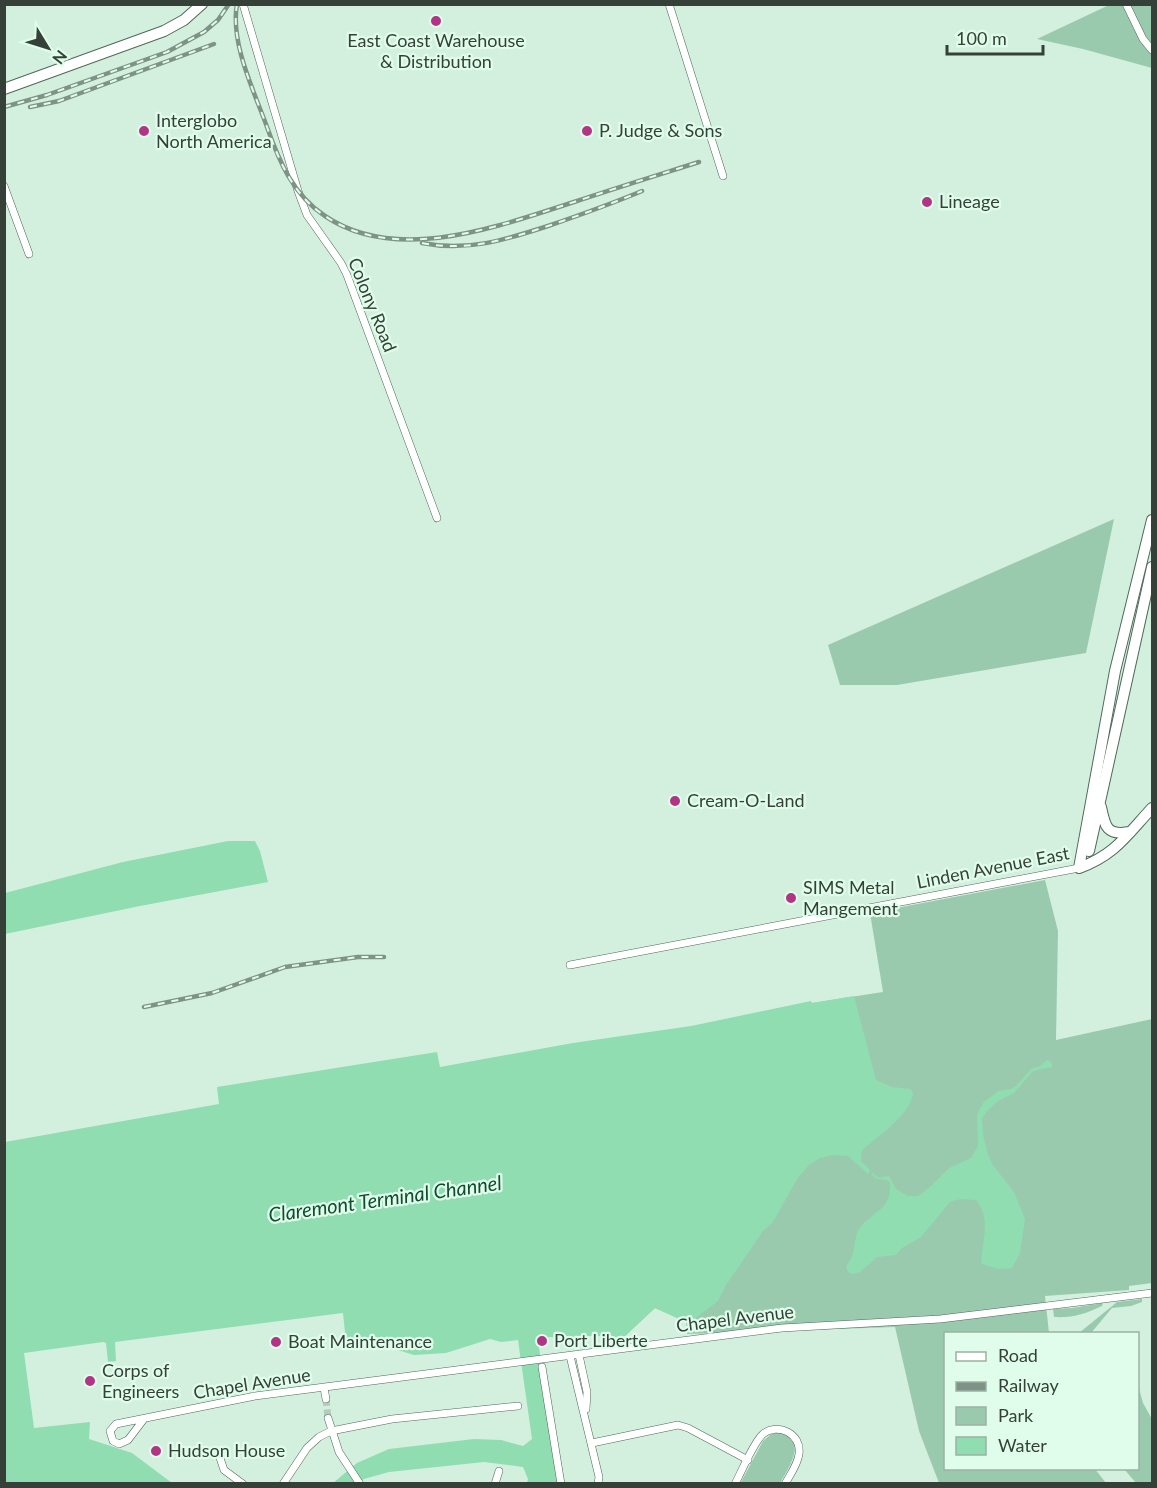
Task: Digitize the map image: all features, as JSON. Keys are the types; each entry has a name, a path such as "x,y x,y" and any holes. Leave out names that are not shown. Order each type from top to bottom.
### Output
{"street":[{"path":"4,89 164,31 184,20 202,4"},
{"name":"Colony Road","path":"243,4 307,215 347,275 436,518"},
{"path":"669,4 723,176"},
{"path":"1126,4 1143,39 1152,50"},
{"path":"4,186 29,254"},
{"path":"1082,867 1115,671 1152,520"},
{"path":"1082,867 1100,803 1152,567"},
{"path":"1100,803 1108,829 1118,834 1130,832"},
{"name":"Linden Avenue East","path":"570,965 1082,867 1109,854 1152,808"},
{"name":"Chapel Avenue","path":"144,1419 126,1442 117,1443 111,1438 110,1431 114,1426 144,1419 243,1398 520,1363 542,1364 579,1354 782,1328 940,1319 1152,1293"},
{"path":"579,1354 587,1392 586,1418"},
{"path":"570,1356 601,1482"},
{"path":"542,1364 561,1484"},
{"path":"324,1388 326,1399"},
{"path":"283,1484 307,1448 319,1437 331,1431 392,1419 518,1406"},
{"path":"328,1418 339,1452 360,1484"},
{"path":"592,1443 678,1425 748,1460"},
{"path":"735,1484 759,1439 765,1433 776,1429 787,1431 797,1441 800,1453 788,1483"},
{"path":"220,1458 224,1470 243,1484"},
{"path":"495,1484 499,1471"}],"green space":[{"path":"1109,5 1152,5 1152,68 1037,39"},
{"path":"1114,519 1086,653 897,685 840,685 828,645"},
{"path":"1045,880 1058,931 1056,1040 1152,1019 1152,1283 1129,1286 1129,1290 1045,1296 1049,1332 944,1332 944,1470 1096,1470 1106,1483 939,1483 919,1431 895,1327 687,1334 686,1322 655,1308 625,1336 613,1338 594,1335 578,1338 812,1003 883,992 870,913"},
{"path":"1142,1299 1142,1302 1131,1306 1112,1308 1092,1332 1080,1332 1117,1302"},
{"path":"1103,1303 1102,1306 1079,1315 1054,1317 1053,1309"},
{"path":"1139,1389 1143,1403 1152,1419 1152,1483 1136,1483 1125,1470 1139,1470"},
{"path":"774,1432 792,1438 795,1445 792,1460 780,1483 740,1484 763,1441"}],"water":[{"path":"228,841 255,841 268,882 5,934 5,893 123,862"},
{"name":"Claremont Terminal Channel","path":"854,996 876,1080 892,1087 910,1089 913,1092 901,1116 862,1150 861,1161 870,1170 868,1174 848,1156 833,1155 820,1158 809,1165 797,1179 773,1222 763,1231 726,1285 718,1301 692,1321 687,1322 655,1308 625,1336 613,1338 594,1335 578,1338 549,1337 538,1340 558,1483 527,1483 528,1479 523,1467 484,1462 389,1472 358,1483 333,1483 357,1463 389,1449 474,1439 501,1440 523,1446 532,1439 518,1340 501,1342 490,1339 446,1353 414,1355 362,1339 346,1342 343,1313 115,1342 116,1361 108,1362 106,1343 103,1342 24,1353 34,1428 90,1422 89,1439 132,1453 172,1483 5,1484 5,1142 219,1104 217,1087 437,1052 440,1067 573,1043 691,1026 811,1001 812,1003"},
{"path":"1047,1060 1052,1063 1052,1067 1033,1071 1014,1093 998,1101 982,1118 983,1135 992,1164 1014,1192 1025,1219 1020,1253 1012,1268 999,1269 982,1264 985,1221 981,1207 976,1200 960,1199 950,1202 921,1237 902,1248 896,1255 877,1257 860,1272 853,1274 848,1272 846,1266 853,1255 859,1229 884,1205 890,1192 890,1183 887,1180 877,1179 871,1174 879,1178 889,1176 896,1189 908,1196 918,1196 949,1168 971,1158 978,1146 977,1115 983,1103 998,1091 1016,1086 1031,1069"}],"tunnel":[{"path":"326,1399 328,1418"}],"railway":[{"path":"4,107 47,95 167,52 204,32 218,20 229,4"},
{"path":"237,4 237,35 244,67 282,165 296,188 314,208 353,230 384,238 416,239 481,230 545,212 699,162"},
{"path":"30,107 59,101 214,44"},
{"path":"422,243 455,246 501,240 560,222 642,191"},
{"path":"144,1007 212,993 285,967 358,957 384,957"}],"place":[{"name":"East Coast Warehouse & Distribution","path":"436,21"},
{"name":"Interglobo North America","path":"144,131"},
{"name":"P. Judge & Sons","path":"587,131"},
{"name":"Lineage","path":"927,202"},
{"name":"Cream-O-Land","path":"675,801"},
{"name":"SIMS Metal Mangement","path":"791,898"},
{"name":"Port Liberte","path":"542,1341"},
{"name":"Boat Maintenance","path":"276,1342"},
{"name":"Corps of Engineers","path":"90,1381"},
{"name":"Hudson House","path":"156,1451"}]}
